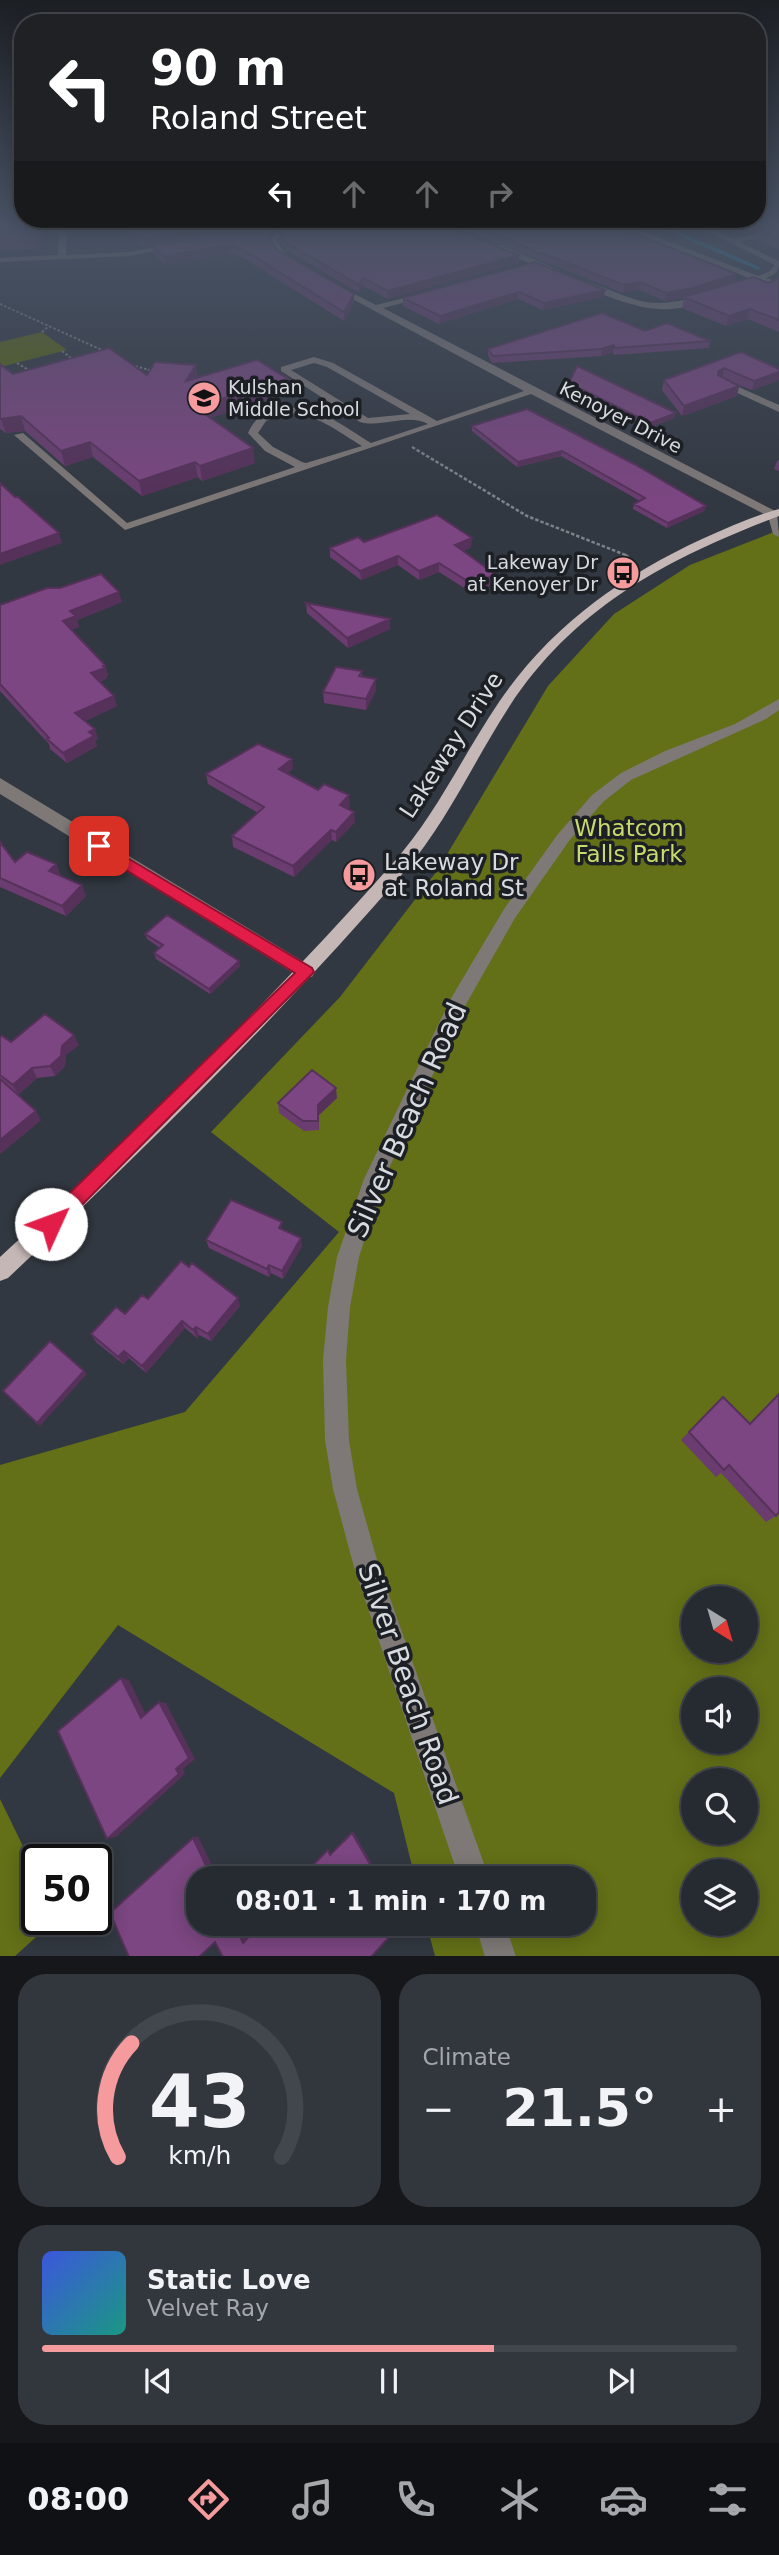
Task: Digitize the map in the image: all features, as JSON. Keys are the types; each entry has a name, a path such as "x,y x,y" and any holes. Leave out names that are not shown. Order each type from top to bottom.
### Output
{"main road":[{"name":"Lakeway Drive","path":"0,1271 84,1193 306,972 411,853 519,682 561,634 586,611 647,571 674,556 776,513"}],"street":[{"name":"Kenoyer Drive","path":"390,316 776,513"},
{"path":"419,415 372,422 364,420 284,369 314,360 330,365 419,415 435,424"},
{"path":"723,383 779,409"},
{"path":"19,435 125,527 532,391"},
{"path":"305,467 257,439 253,433 261,418 290,407 313,412 368,446"},
{"path":"776,513 779,534"},
{"name":"Silver Beach Road","path":"470,1866 367,1568 340,1465 334,1401 337,1327 346,1262 372,1184 479,960 556,847 610,786 657,760 762,715 779,703"},
{"path":"0,783 17,797 306,972"},
{"path":"494,1936 501,1956"}],"path":[{"path":"27,316 106,352 95,355"},
{"path":"42,332 49,326"},
{"path":"62,351 81,364"},
{"path":"62,362 84,357"},
{"path":"17,363 30,372 40,368"},
{"path":"129,364 141,369 164,372"},
{"path":"397,437 527,516 628,556 626,559 633,563"}],"green space":[{"path":"42,332 67,350 0,367 0,342"},
{"name":"Whatcom Falls Park","path":"779,530 779,1956 435,1956 430,1936 596,1936 596,1866 412,1866 394,1793 118,1625 0,1778 0,1465 185,1412 339,1232 211,1132 340,997 437,871 548,686 614,614 690,565"},
{"path":"0,1799 22,1844 21,1935 38,1935 15,1956 0,1956"}],"building":[{"path":"592,316 610,316 645,331 667,323 710,341 615,348 614,345 602,349 493,356 488,349"},
{"path":"109,348 147,375 155,362 196,365 186,381 257,360 288,379 195,407 253,448 200,466 195,462 139,481 90,442 61,451 21,416 0,418 0,364 13,374"},
{"path":"741,352 779,369 779,372 754,381 724,368 718,375 739,386 684,406 664,380"},
{"path":"577,366 676,413 650,423 569,383"},
{"path":"527,409 634,464 706,506 668,523 634,504 645,498 562,451 518,462 472,426"},
{"path":"0,483 15,497 59,533 0,554"},
{"path":"437,515 472,538 455,545 496,575 472,584 439,563 419,571 398,556 360,571 330,548 358,537 364,542"},
{"path":"101,574 119,592 70,611 76,616 63,621 105,665 105,668 91,673 114,696 75,713 95,729 89,732 94,736 63,753 47,739 49,738 0,684 0,605 47,588 60,588"},
{"path":"306,603 390,619 347,638"},
{"path":"336,667 362,671 359,676 376,679 366,699 323,692"},
{"path":"258,744 292,759 279,769 318,790 324,784 349,795 340,805 354,812 336,832 331,830 293,866 232,836 264,807 206,774"},
{"path":"0,842 15,862 27,852 56,864 49,871 82,885 62,906 0,878"},
{"path":"167,915 239,961 209,989 154,953 163,945 145,934"},
{"path":"45,1014 74,1035 62,1046 61,1056 50,1066 32,1068 13,1085 0,1075 0,1037 11,1042"},
{"path":"312,1070 336,1088 318,1105 318,1121 303,1121 278,1103"},
{"path":"0,1079 36,1111 0,1140"},
{"path":"231,1200 282,1222 279,1228 301,1238 282,1271 269,1265 267,1269 206,1240"},
{"path":"181,1261 189,1267 192,1263 238,1298 208,1334 196,1327 193,1330 182,1321 142,1366 124,1351 118,1357 91,1334 116,1307 125,1314 142,1295 148,1299"},
{"path":"50,1341 84,1371 37,1423 3,1391"},
{"path":"779,1394 779,1512 776,1516 729,1465 724,1470 689,1432 723,1397 750,1424"},
{"path":"121,1678 141,1718 159,1702 189,1758 176,1769 179,1774 107,1839 58,1731"},
{"path":"352,1833 371,1866 312,1866 328,1850 330,1855"},
{"path":"193,1838 206,1866 186,1866 186,1936 240,1936 243,1943 250,1936 390,1936 372,1956 222,1956 215,1942 200,1956 129,1956 112,1918 112,1911"}],"place":[{"name":"Kulshan Middle School","path":"204,398"},
{"name":"Lakeway Dr at Kenoyer Dr","path":"623,573"},
{"name":"Lakeway Dr at Roland St","path":"359,875"}],"route":[{"path":"51,1224 306,972 99,846"}]}
